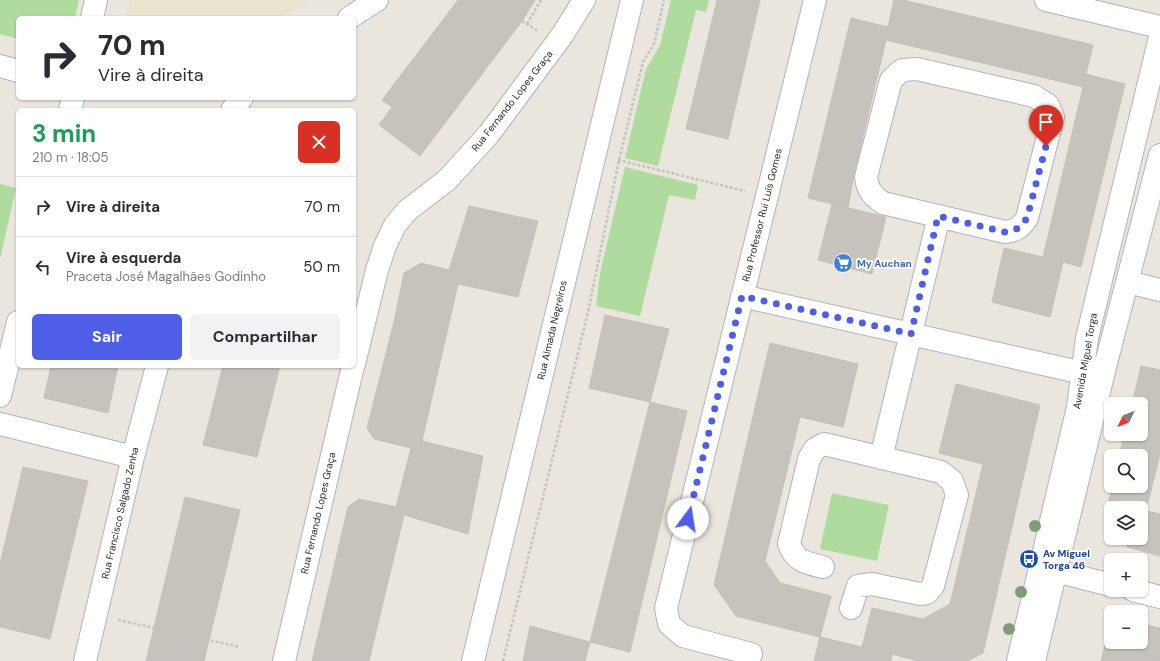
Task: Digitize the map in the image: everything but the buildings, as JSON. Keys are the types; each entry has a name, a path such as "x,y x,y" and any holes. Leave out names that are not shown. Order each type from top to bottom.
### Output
{"street":[{"path":"92,16 96,0"},
{"path":"352,16 377,0"},
{"name":"Rua Fernando Lopes Graça","path":"356,357 377,270 385,246 395,225 408,210 447,180 489,134 543,64 584,0"},
{"name":"Rua Almada Negreiros","path":"473,661 632,0"},
{"name":"Rua Professor Rui Luís Gomes","path":"750,654 683,636 669,624 666,608 815,0"},
{"path":"1046,0 1160,27"},
{"name":"Avenida Miguel Torga","path":"1034,661 1048,569 1078,407 1087,338 1160,37"},
{"path":"0,66 16,70"},
{"path":"917,69 1034,96 1048,105 1054,117 1027,218 1022,225 1014,231 1005,232 938,216 883,203 873,196 867,187 866,177 891,80 902,70 917,69"},
{"path":"234,108 240,100"},
{"name":"Avenida Miguel Torga","path":"1018,661 1048,569 1105,367 1160,155"},
{"path":"881,458 938,216"},
{"path":"1128,282 1160,290"},
{"path":"742,296 1083,373"},
{"path":"0,396 16,330"},
{"name":"Rua Francisco Salgado Zenha","path":"85,661 133,457 156,368"},
{"name":"Rua Fernando Lopes Graça","path":"284,661 353,368"},
{"path":"0,424 133,457"},
{"path":"823,567 801,562 792,552 789,544 809,459 815,449 824,444 941,472 952,481 957,495 933,586 927,593 920,594 872,584 858,586 851,608"},
{"path":"1048,569 1104,583"},
{"path":"1148,594 1160,597"}],"path":[{"path":"527,24 541,0"},
{"path":"503,661 588,312 619,160 643,62 654,44 664,0"},
{"path":"622,161 766,196"},
{"path":"96,615 240,647"}],"shaded area":[{"path":"130,0 308,0 283,16 126,16"}],"green space":[{"path":"0,0 79,0 75,16 16,16 16,38 0,34"},
{"path":"671,0 709,0 706,12 696,10 658,166 625,158 646,69 660,45"},
{"path":"625,167 698,185 695,200 669,195 640,316 596,306 600,273"},
{"path":"0,184 16,188 0,259"},
{"path":"832,493 889,505 877,561 820,549"}],"place":[{"name":"My Auchan","path":"843,263"},
{"name":"Av Miguel Torga 46","path":"1029,559"}],"route":[{"path":"688,519 742,296 911,334 938,216 1005,232 1014,231 1022,225 1027,218 1046,146"}]}
